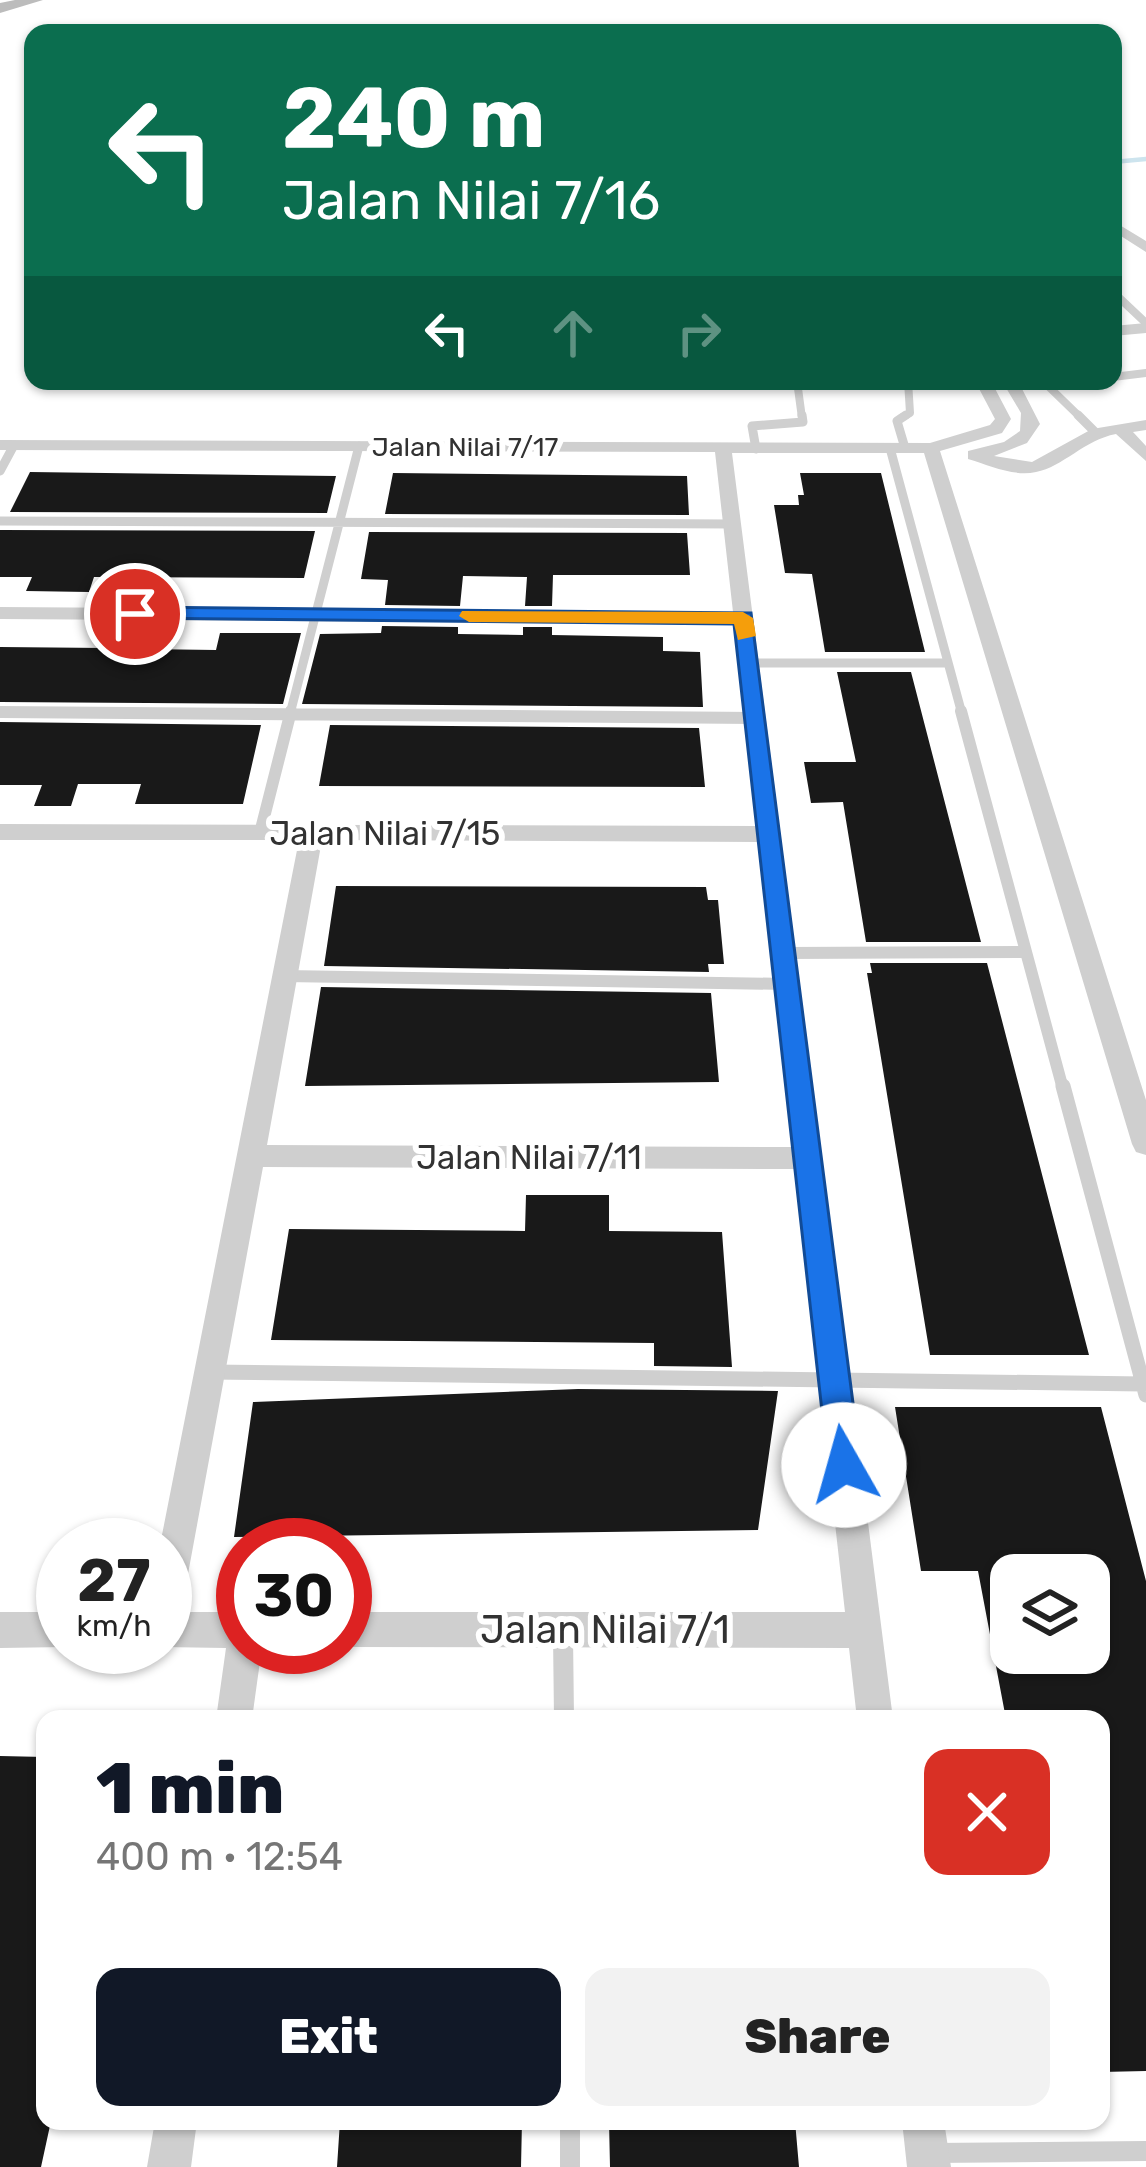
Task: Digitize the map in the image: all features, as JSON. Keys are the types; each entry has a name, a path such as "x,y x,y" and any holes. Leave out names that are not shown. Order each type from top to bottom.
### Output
{"main road":[{"path":"0,8 34,0"}],"street":[{"path":"933,457 996,429 1003,419 989,390"},
{"path":"933,457 974,455 1020,442 1032,424 1032,412 1016,390"},
{"path":"974,455 1012,469 1040,469 1096,433 1146,425"},
{"path":"1120,429 1146,456"},
{"name":"Jalan Nilai 7/17","path":"7,445 897,448 933,457"},
{"path":"724,449 874,1710"},
{"path":"933,457 1146,1144"},
{"path":"0,613 743,618"},
{"name":"Jalan Nilai 7/15","path":"0,832 769,834"},
{"path":"182,1518 312,833"},
{"name":"Jalan Nilai 7/11","path":"250,1156 808,1158"},
{"path":"0,1630 36,1630"},
{"name":"Jalan Nilai 7/1","path":"372,1630 865,1630"},
{"path":"235,1710 240,1674"},
{"path":"169,2167 175,2130"}],"lane":[{"path":"1122,301 1146,326"},
{"path":"756,449 752,426 803,422 798,390"},
{"path":"209,1372 1144,1389 948,663 897,448 897,421 910,413 909,390"},
{"path":"1052,390 1096,433"},
{"path":"0,471 7,445"},
{"path":"260,833 359,446"},
{"path":"0,521 732,524"},
{"path":"749,663 948,663"},
{"path":"0,712 756,718"},
{"path":"784,953 1026,952"},
{"path":"284,976 788,984"},
{"path":"562,1630 564,1710"},
{"path":"570,2130 570,2167"},
{"path":"926,2147 1146,2151"}],"building":[{"path":"30,472 336,476 327,513 10,512"},
{"path":"393,473 687,476 689,515 385,514"},
{"path":"800,473 881,473 925,652 825,652 812,574 785,573 774,505 799,505 798,495 804,495"},
{"path":"0,530 315,531 304,578 94,577 89,592 26,591 32,577 0,577"},
{"path":"369,532 687,533 690,575 553,575 552,606 525,606 527,577 463,576 460,606 385,605 388,580 361,579"},
{"path":"382,626 458,627 458,634 523,635 523,627 552,627 552,635 663,637 663,651 700,652 703,707 302,704 320,634 381,633"},
{"path":"112,631 150,631 143,649 216,650 220,633 301,633 283,704 0,702 0,647 105,648"},
{"path":"837,672 911,672 981,942 866,942 843,802 811,803 804,762 856,762"},
{"path":"0,722 261,725 243,804 135,804 141,784 78,784 71,806 34,806 42,785 0,785"},
{"path":"330,725 699,728 705,787 319,786"},
{"path":"336,886 706,887 708,900 718,900 724,964 708,964 709,972 324,966"},
{"path":"870,963 987,963 1089,1355 930,1355 867,973 872,973"},
{"path":"321,987 711,993 719,1082 305,1086"},
{"path":"526,1195 609,1195 609,1231 722,1232 732,1367 654,1366 654,1343 271,1340 289,1229 525,1231"},
{"path":"578,1389 778,1391 758,1530 372,1535 372,1518 237,1518 253,1402"},
{"path":"895,1407 1101,1407 1146,1581 1146,2071 1110,2072 1110,1710 1004,1710 997,1674 1110,1674 1110,1554 990,1554 990,1634 978,1571 921,1571"},
{"path":"0,1756 36,1757 36,2130 49,2130 41,2167 0,2167"},
{"path":"339,2130 522,2130 521,2167 337,2167"},
{"path":"609,2130 796,2130 799,2167 610,2167"}],"waterway":[{"path":"1122,161 1146,159"}],"slow traffic":[{"path":"469,616 743,618 746,636"}],"route":[{"path":"135,614 743,618 844,1465"}]}
